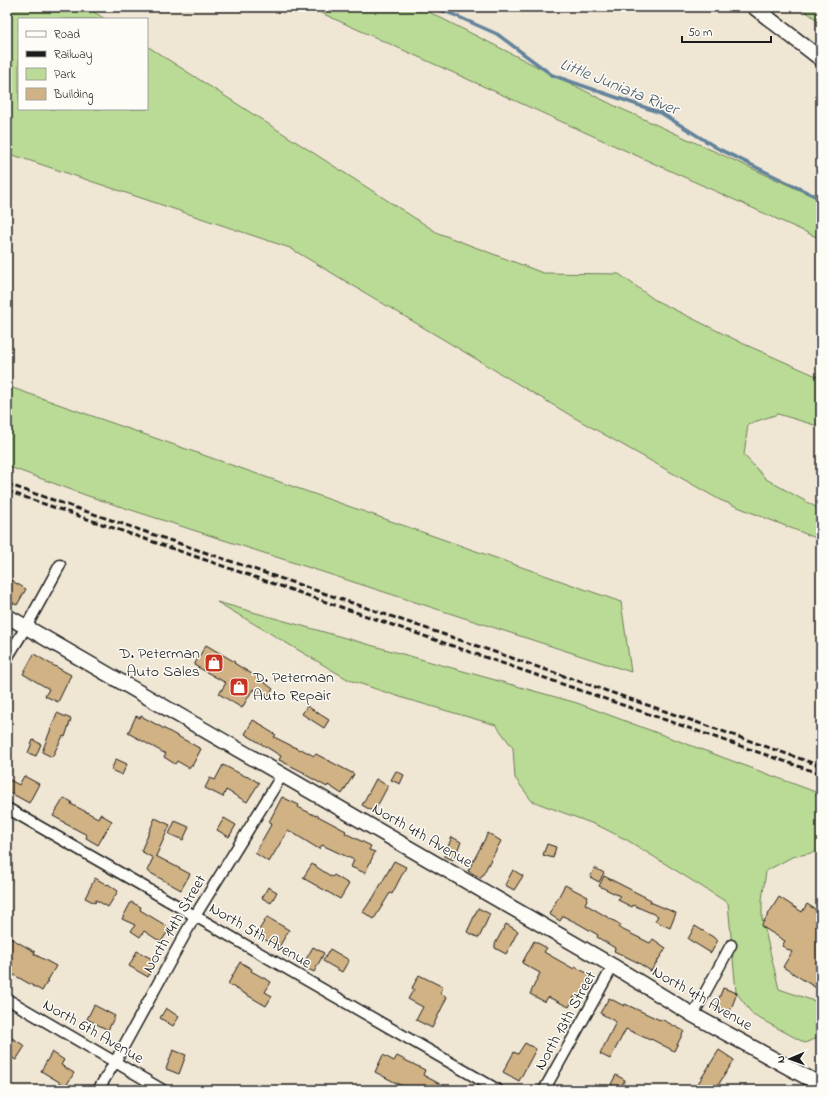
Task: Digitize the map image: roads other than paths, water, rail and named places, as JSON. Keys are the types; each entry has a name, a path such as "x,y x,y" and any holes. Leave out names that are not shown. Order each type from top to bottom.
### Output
{"main road":[{"path":"754,7 821,59"},
{"name":"North 4th Avenue","path":"7,616 614,966 693,1015 821,1085"}],"street":[{"path":"7,658 60,565"},
{"name":"North 14th Street","path":"98,1090 115,1062 195,916 282,775"},
{"name":"North 5th Avenue","path":"7,808 498,1090"},
{"path":"693,1015 731,945"},
{"name":"North 13th Street","path":"544,1090 614,966"},
{"name":"North 6th Avenue","path":"7,999 163,1090"}],"waterway":[{"name":"Little Juniata River","path":"432,7 452,14 497,34 552,75 661,113 717,148 821,199"}],"railway":[{"path":"7,484 516,659 821,766"},
{"path":"7,491 821,774"}],"place":[{"name":"D. Peterman Auto Sales","path":"214,663"},
{"name":"D. Peterman Auto Repair","path":"239,687"}]}
